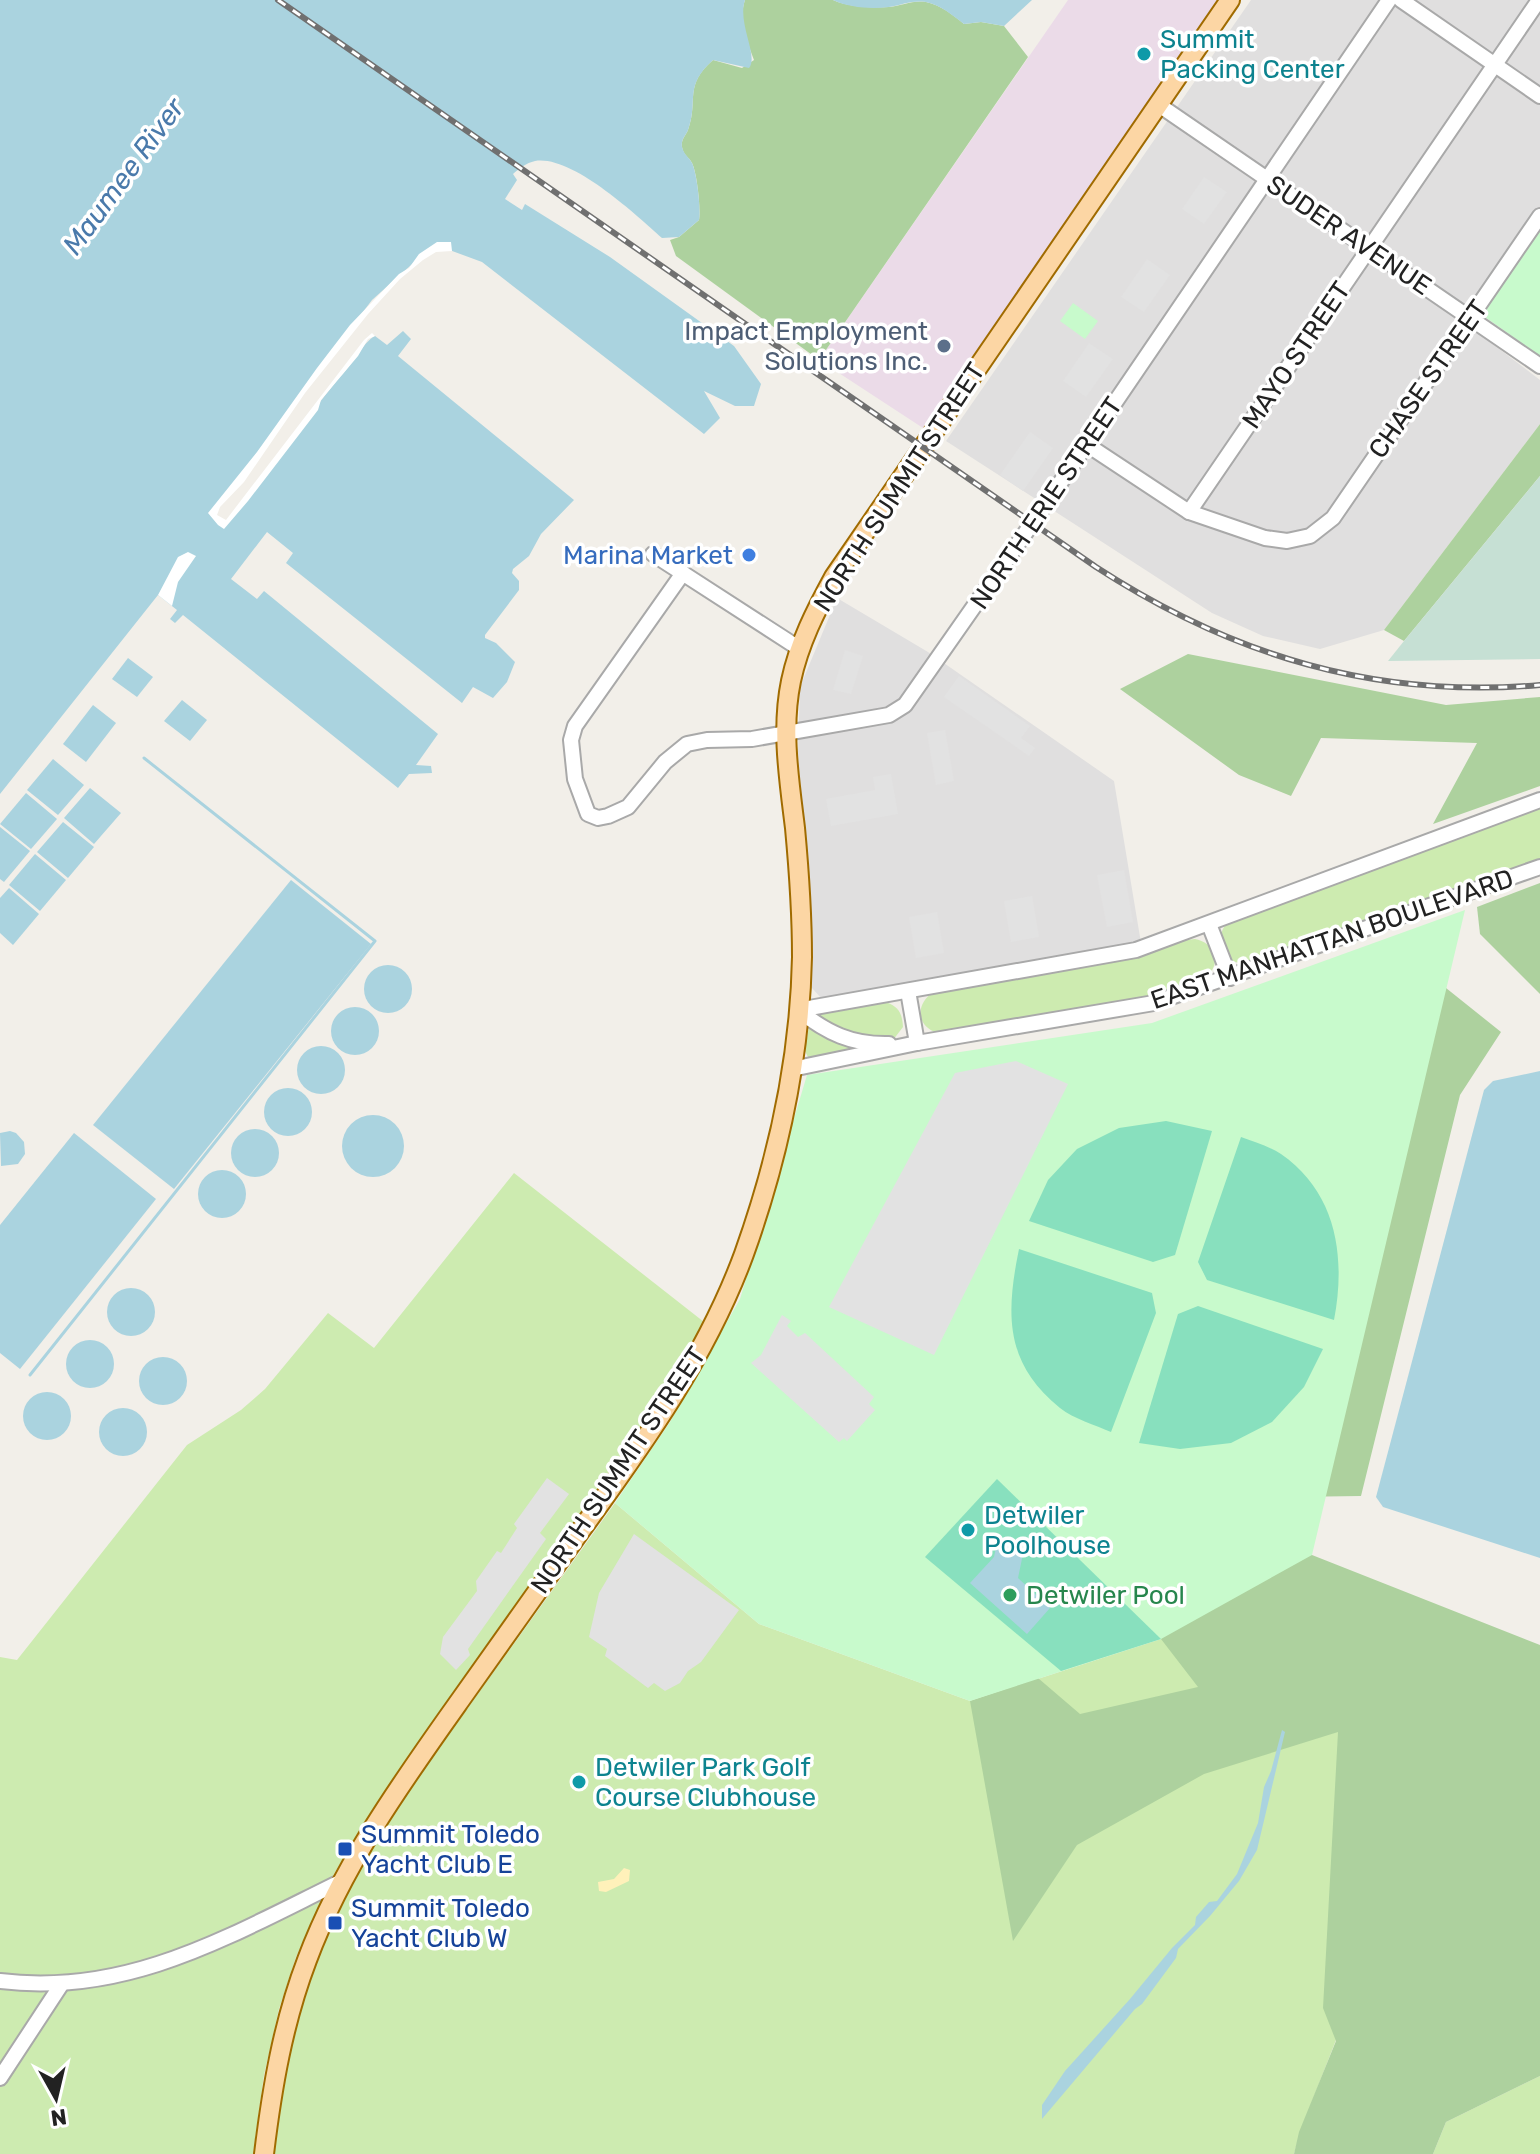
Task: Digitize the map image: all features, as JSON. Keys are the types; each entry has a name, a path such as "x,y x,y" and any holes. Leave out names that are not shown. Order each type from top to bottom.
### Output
{"main road":[{"name":"NORTH SUMMIT STREET","path":"264,2154 274,2080 287,2022 305,1963 342,1881 406,1776 619,1479 697,1356 730,1288 759,1209 792,1069 798,1010 801,920 786,733 790,685 816,609 834,577 1230,0"}],"street":[{"name":"NORTH ERIE STREET","path":"683,573 575,726 571,740 575,779 583,806 588,814 598,818 620,813 636,799 665,762 687,744 707,740 735,741 889,715 905,705 1389,0"},
{"path":"1401,0 1540,96"},
{"name":"MAYO STREET","path":"1189,512 1539,0"},
{"name":"SUDER AVENUE","path":"1159,105 1540,366"},
{"name":"CHASE STREET","path":"1189,512 1265,538 1287,541 1310,536 1333,518 1540,216"},
{"path":"1086,444 1189,512"},
{"path":"653,554 800,649"},
{"name":"EAST MANHATTAN BOULEVARD","path":"798,1010 1126,953 1540,800"},
{"name":"EAST MANHATTAN BOULEVARD","path":"792,1069 917,1043 1154,1003 1540,867"},
{"path":"1209,924 1230,978"},
{"path":"798,1010 839,1038 868,1044 917,1043 908,991"},
{"path":"0,1981 61,1985 112,1977 166,1963 342,1881"},
{"path":"0,2078 61,1985"}],"shaded area":[{"path":"1068,0 1219,0 923,428 819,360"},
{"path":"1251,0 1540,0 1540,229 1473,329 1540,380 1540,424 1384,630 1320,649 1263,636 1212,613 946,441"},
{"path":"1204,177 1227,192 1204,224 1182,209"},
{"path":"1147,259 1170,275 1144,312 1121,297"},
{"path":"1089,343 1113,359 1086,397 1063,381"},
{"path":"1030,432 1053,448 1023,491 1000,475"},
{"path":"837,598 928,652 1114,781 1141,943 822,999 812,988 810,913 798,752 800,687"},
{"path":"845,650 863,656 851,694 833,690"},
{"path":"959,676 1030,726 1021,738 1035,748 1029,756 944,697"},
{"path":"945,730 954,781 936,785 927,733"},
{"path":"891,774 898,814 831,826 826,799 875,790 873,777"},
{"path":"1124,870 1133,922 1107,927 1097,875"},
{"path":"1032,896 1039,937 1011,942 1004,901"},
{"path":"937,912 944,953 916,958 909,917"},
{"path":"1016,1061 1068,1084 934,1355 829,1307 955,1073"},
{"path":"782,1315 791,1321 787,1326 798,1337 805,1333 874,1397 869,1404 875,1410 847,1441 844,1438 839,1442 751,1363 761,1355"},
{"path":"547,1478 569,1494 540,1533 546,1539 468,1649 470,1655 456,1670 440,1654 443,1637 477,1591 476,1581 497,1551 501,1553 517,1528 514,1524"},
{"path":"634,1534 739,1610 701,1662 688,1671 680,1683 665,1691 654,1683 648,1688 605,1656 607,1649 589,1637 599,1593"}],"green space":[{"path":"745,0 833,0 853,6 875,7 926,2 942,8 964,24 981,22 1004,26 1028,57 819,360 676,256 670,240 679,237 699,220 695,175 682,144 691,119 698,78 713,60 742,68 754,60 743,23"},
{"path":"1540,229 1540,356 1482,315"},
{"path":"1073,303 1098,321 1085,339 1060,321"},
{"path":"1540,424 1540,476 1404,641 1384,630"},
{"path":"1540,476 1540,659 1388,661 1404,641"},
{"path":"1188,654 1446,705 1540,697 1540,786 1433,824 1477,743 1321,738 1291,796 1239,775 1120,689"},
{"path":"1540,806 1540,861 1244,965 1230,960 1222,935 1229,922"},
{"path":"1540,883 1540,994 1480,934 1477,907"},
{"path":"1465,910 1312,1555 1161,1639 970,1701 759,1624 615,1503 670,1422 740,1299 807,1075 1152,1023"},
{"path":"1195,939 1211,948 1215,964 1202,979 1179,989 938,1033 925,1026 922,1020 921,1008 934,992 1142,956"},
{"path":"1406,956 1501,1032 1460,1095 1361,1496 1289,1497"},
{"path":"886,1002 897,1008 902,1018 903,1027 893,1040 844,1035 815,1014"},
{"path":"809,1026 835,1041 867,1049 814,1059 808,1057 805,1051"},
{"path":"1166,1121 1212,1131 1175,1255 1153,1262 1029,1221 1048,1180 1077,1149 1119,1128"},
{"path":"1241,1137 1281,1154 1300,1170 1326,1207 1333,1228 1339,1273 1334,1320 1207,1280 1198,1262"},
{"path":"514,1173 704,1322 653,1412 382,1795 335,1872 296,1957 279,2009 264,2075 253,2154 0,2154 0,1657 17,1660 187,1445 241,1410 265,1389 328,1313 374,1348"},
{"path":"1019,1249 1152,1293 1156,1313 1111,1432 1060,1408 1028,1373 1019,1355 1011,1316"},
{"path":"1198,1306 1323,1349 1304,1387 1272,1422 1231,1443 1180,1449 1139,1443 1178,1314"},
{"path":"997,1479 1161,1639 1061,1671 925,1557"},
{"path":"1093,1493 1312,1555 1540,1645 1540,2076 1446,2122 1433,2154 1294,2154 1299,2132 1336,2041 1323,2008 1338,1732 1204,1774 1077,1845 1013,1941 970,1701 1038,1678 1080,1714 1198,1687 1161,1639 1091,1572"},
{"path":"615,1503 759,1624 970,1701 1161,1639 1354,1708 1336,2040 1294,2154 273,2154 295,2026 320,1951 345,1897 406,1794"},
{"path":"1540,2076 1540,2154 1433,2154 1446,2122"}],"sand":[{"path":"624,1868 630,1870 629,1881 606,1892 599,1891 598,1882 614,1879"}],"water":[{"name":"Maumee River","path":"0,0 745,0 744,19 751,56 749,68 713,60 695,86 691,119 682,144 695,175 699,220 679,237 662,238 602,188 567,167 550,162 535,161 513,174 517,180 505,199 522,210 525,204 610,257 734,346 761,384 754,406 735,406 704,391 720,418 704,434 482,262 444,248 429,249 372,300 212,513 223,525 370,339 375,336 387,345 403,331 411,339 398,356 574,500 541,534 529,556 513,569 512,573 519,581 519,590 485,635 515,662 507,682 493,698 473,687 462,703 286,563 293,553 267,532 231,579 257,599 264,591 438,734 416,765 431,766 432,773 409,774 398,788 183,615 175,623 170,619 177,610 158,595 0,794"},
{"path":"833,0 1032,0 1004,26 981,22 964,24 926,2 868,8"},
{"path":"128,658 153,677 137,697 112,679"},
{"path":"182,700 207,720 190,741 164,721"},
{"path":"93,705 116,723 86,762 63,744"},
{"path":"53,759 84,785 58,815 27,790"},
{"path":"90,788 121,813 94,844 64,818"},
{"path":"26,793 57,819 31,849 0,824"},
{"path":"63,822 94,847 68,878 37,852"},
{"path":"0,827 30,851 4,882 0,879"},
{"path":"35,854 66,880 40,911 9,885"},
{"path":"291,880 371,944 174,1189 93,1125"},
{"path":"9,888 39,914 13,945 0,933 0,898"},
{"path":"388,965 405,972 412,989 405,1006 388,1013 371,1006 364,989 371,972"},
{"path":"355,1007 372,1014 379,1031 372,1048 355,1055 338,1048 331,1031 338,1014"},
{"path":"321,1046 338,1053 345,1070 338,1087 321,1094 304,1087 297,1070 304,1053"},
{"path":"1540,1071 1540,1558 1383,1507 1376,1497 1484,1090 1493,1081"},
{"path":"288,1088 305,1095 312,1112 305,1129 288,1136 271,1129 264,1112 271,1095"},
{"path":"373,1115 385,1117 395,1124 402,1134 402,1158 395,1168 385,1175 373,1177 361,1175 351,1168 344,1158 342,1146 344,1134 351,1124 361,1117"},
{"path":"255,1129 272,1136 279,1153 272,1170 255,1177 238,1170 231,1153 238,1136"},
{"path":"10,1131 24,1142 25,1154 18,1164 1,1166 0,1133"},
{"path":"74,1133 156,1199 20,1369 0,1353 0,1225"},
{"path":"222,1170 239,1177 246,1194 239,1211 222,1218 205,1211 198,1194 205,1177"},
{"path":"131,1288 148,1295 155,1312 148,1329 131,1336 114,1329 107,1312 114,1295"},
{"path":"90,1340 107,1347 114,1364 107,1381 90,1388 73,1381 66,1364 73,1347"},
{"path":"163,1357 180,1364 187,1381 180,1398 163,1405 146,1398 139,1381 146,1364"},
{"path":"47,1392 64,1399 71,1416 64,1433 47,1440 30,1433 23,1416 30,1399"},
{"path":"123,1408 140,1415 147,1432 140,1449 123,1456 106,1449 99,1432 106,1415"},
{"name":"Detwiler Pool","path":"997,1543 1024,1549 1018,1578 1050,1608 1027,1634 970,1583 994,1557"},
{"path":"1282,1730 1285,1732 1257,1850 1239,1881 1178,1949 1176,1958 1142,2004 1042,2119 1042,2105 1065,2071 1195,1925 1196,1917 1209,1902 1217,1901 1237,1874 1258,1823 1264,1787"}],"pier":[{"path":"437,242 451,242 452,251 436,252 423,260 400,279 368,314 305,393 244,482 220,507 217,515 226,520 364,340 372,333 375,336 368,339 358,356 321,400 318,410 248,501 224,529 218,525 208,513 350,325 399,274 409,268 419,254"},
{"path":"188,552 196,556 178,582 172,606 158,595 178,557"}],"waterway":[{"path":"30,1375 375,941 144,758"}],"railway":[{"path":"278,0 1096,567 1148,598 1200,625 1308,665 1421,685 1479,688 1540,685"}],"place":[{"name":"Summit Packing Center","path":"1144,54"},
{"name":"Impact Employment Solutions Inc.","path":"944,346"},
{"name":"Marina Market","path":"749,555"},
{"name":"Detwiler Poolhouse","path":"968,1530"},
{"name":"Detwiler Pool","path":"1010,1595"},
{"name":"Detwiler Park Golf Course Clubhouse","path":"579,1782"},
{"name":"Summit Toledo Yacht Club E","path":"345,1849"},
{"name":"Summit Toledo Yacht Club W","path":"335,1923"}]}
